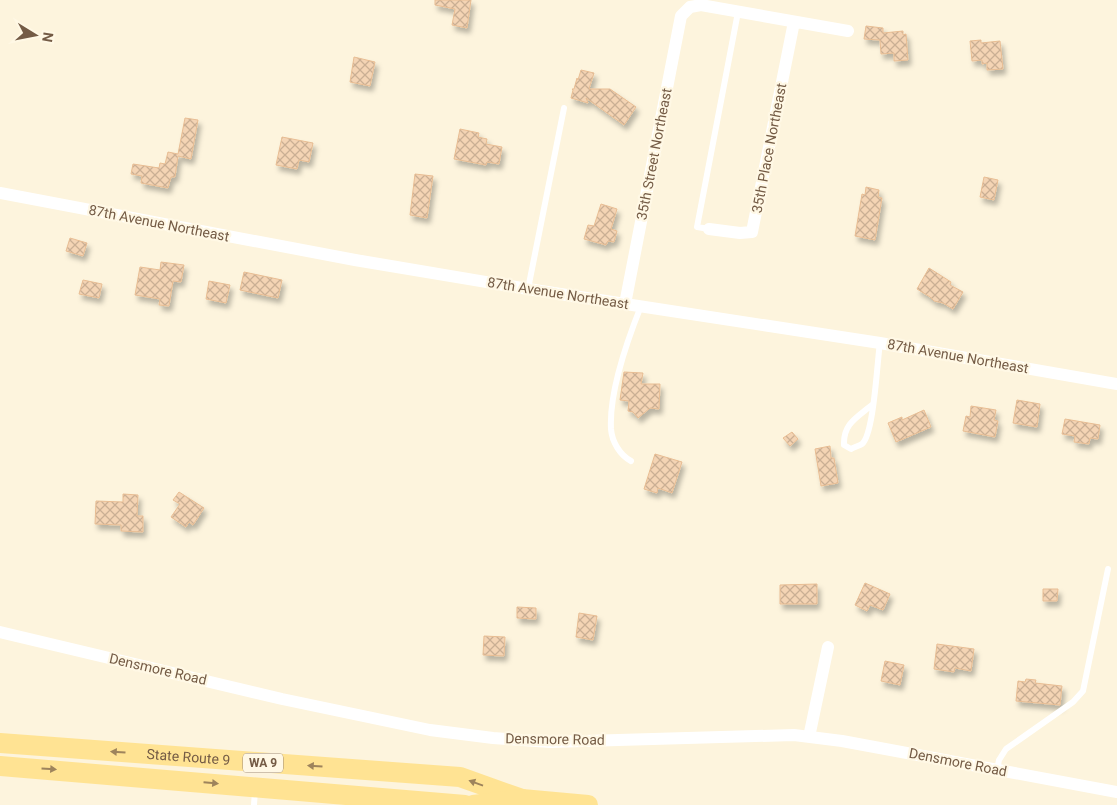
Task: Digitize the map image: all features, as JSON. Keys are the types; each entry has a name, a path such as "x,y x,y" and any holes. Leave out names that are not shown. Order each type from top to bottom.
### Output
{"main road":[{"name":"State Route 9","path":"0,743 460,777 522,799"},
{"name":"State Route 9","path":"0,766 254,796 465,805"},
{"name":"State Route 9","path":"474,805 522,799 588,805"}],"street":[{"name":"35th Street Northeast","path":"625,304 682,16 690,7 701,5 738,12"},
{"path":"738,12 848,31"},
{"name":"35th Place Northeast","path":"709,228 740,233 752,232 794,22"},
{"name":"87th Avenue Northeast","path":"0,192 355,260 528,289 880,343 1117,384"},
{"name":"Densmore Road","path":"0,632 282,699 430,730 484,737 550,742 785,735 809,737 842,741 1117,792"},
{"path":"809,737 828,647"}],"lane":[{"path":"709,228 697,227 738,12"},
{"path":"528,289 564,108"},
{"path":"631,461 618,449 611,430 615,390 625,350 641,306"},
{"path":"873,404 847,427 844,435 844,445 851,449 862,444 867,437 872,421 880,343"},
{"path":"997,770 999,760 1006,748 1073,702 1083,691 1108,569"}],"building":[{"path":"435,0 471,0 467,28 452,25 455,9 435,5"},
{"path":"866,26 883,28 883,33 903,31 903,35 906,34 908,60 894,61 894,53 881,54 880,40 864,39"},
{"path":"981,40 981,43 1000,41 1003,69 987,70 987,63 982,64 982,60 972,61 970,41"},
{"path":"354,57 375,62 370,86 350,82"},
{"path":"581,70 594,73 589,89 610,89 636,107 624,125 586,98 588,103 571,98 572,89 574,89"},
{"path":"185,118 198,120 191,159 178,156 175,177 171,177 168,188 141,183 142,176 131,174 133,164 159,168 160,163 165,164 168,152 178,154"},
{"path":"460,129 479,133 478,137 487,139 486,144 502,147 499,164 487,162 486,165 454,159"},
{"path":"282,137 313,143 309,162 299,160 297,169 276,165"},
{"path":"415,174 433,176 427,218 410,215"},
{"path":"984,177 998,180 994,200 980,197"},
{"path":"866,187 879,190 878,197 882,198 875,240 855,236 862,194 865,195"},
{"path":"601,204 617,209 611,229 617,231 614,242 608,241 606,245 584,239 588,225 594,226"},
{"path":"70,238 87,243 83,256 66,251"},
{"path":"161,262 184,265 181,282 173,281 169,306 159,305 160,299 135,295 140,267 160,270"},
{"path":"929,268 951,282 950,285 963,292 953,309 943,303 934,301 917,289"},
{"path":"244,272 282,280 278,298 240,290"},
{"path":"83,280 102,284 99,298 79,294"},
{"path":"209,281 230,285 226,303 206,299"},
{"path":"624,372 643,373 641,384 660,384 659,409 650,408 638,418 633,412 628,411 629,401 620,400"},
{"path":"1017,400 1040,404 1037,427 1013,423"},
{"path":"971,406 996,410 994,420 998,421 995,437 963,431 966,416 970,417"},
{"path":"924,410 931,427 896,442 888,423 902,417 902,420"},
{"path":"1065,419 1100,425 1098,439 1090,438 1089,444 1074,442 1075,436 1062,434"},
{"path":"792,432 798,439 790,446 783,438"},
{"path":"830,446 831,458 834,458 838,483 821,486 815,449"},
{"path":"655,454 682,462 672,493 658,488 657,493 644,489"},
{"path":"179,492 204,508 193,525 189,522 186,527 171,517 180,504 173,500"},
{"path":"123,494 138,495 137,516 143,516 143,532 121,531 121,525 95,524 96,501 123,502"},
{"path":"865,583 890,594 883,610 870,605 867,611 855,605"},
{"path":"817,584 817,604 780,604 780,585"},
{"path":"1043,589 1058,589 1057,601 1043,601"},
{"path":"517,607 536,608 536,619 517,618"},
{"path":"579,613 597,616 593,640 576,637"},
{"path":"484,636 505,637 504,656 483,655"},
{"path":"937,644 974,649 971,671 955,668 954,672 934,669"},
{"path":"885,661 904,665 900,685 881,681"},
{"path":"1026,679 1036,680 1035,683 1062,686 1060,705 1016,701 1018,681 1025,682"}]}
